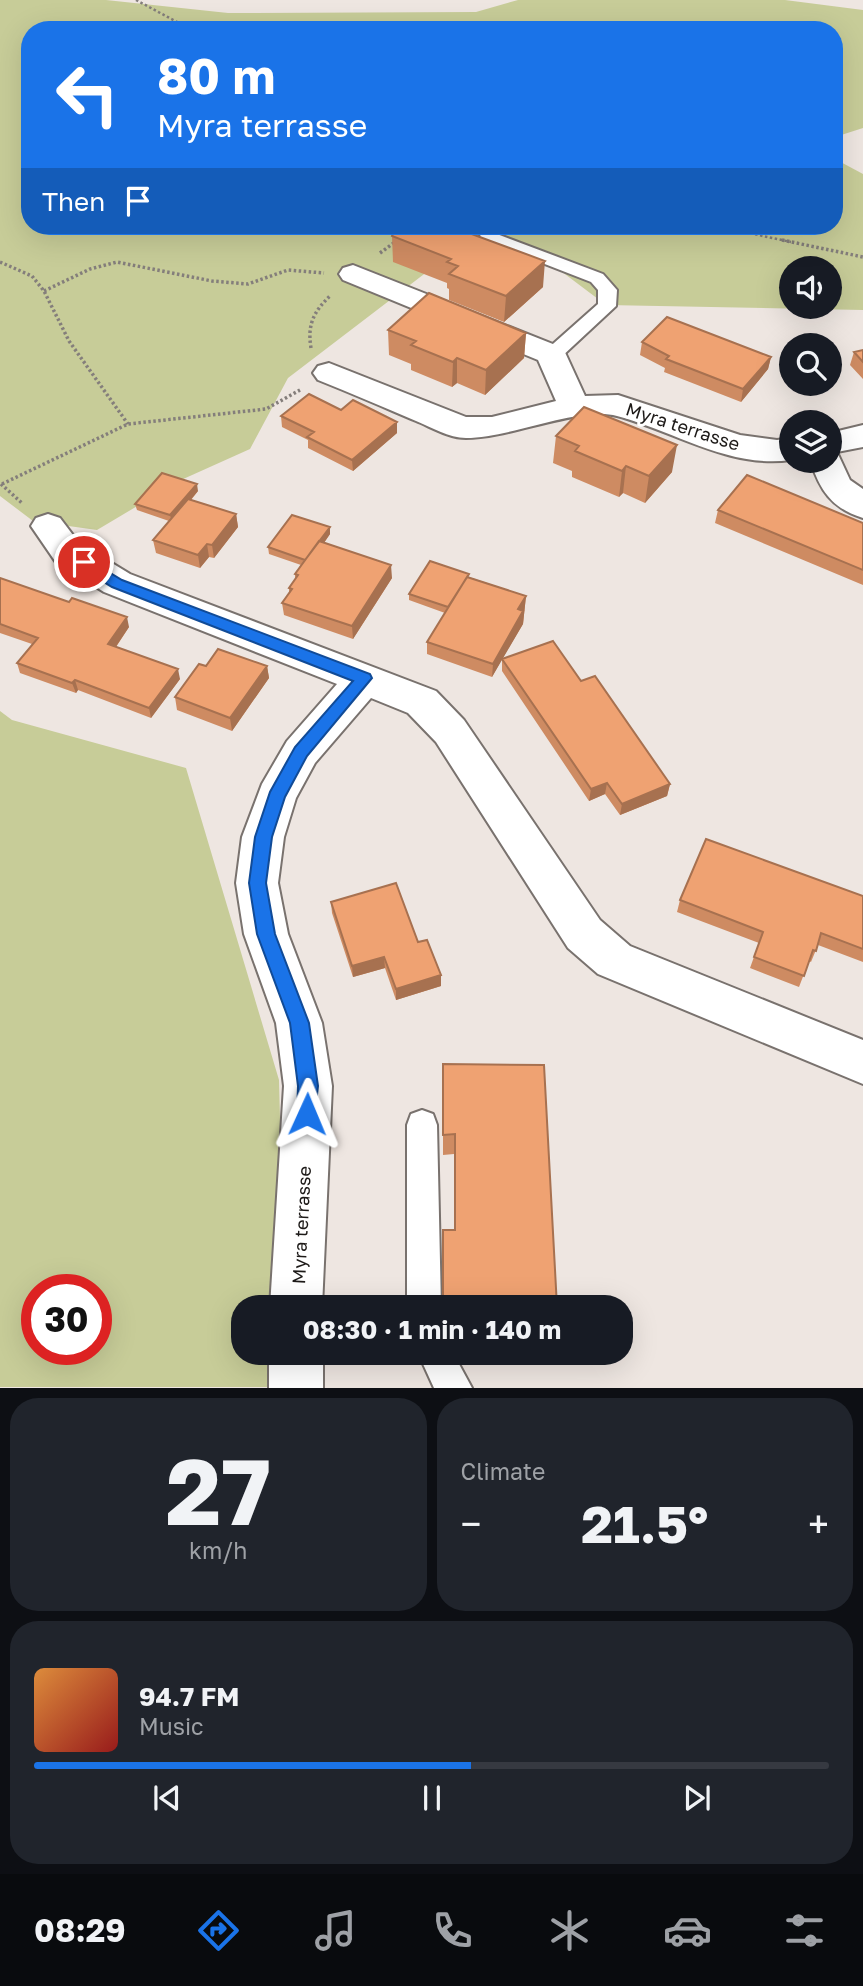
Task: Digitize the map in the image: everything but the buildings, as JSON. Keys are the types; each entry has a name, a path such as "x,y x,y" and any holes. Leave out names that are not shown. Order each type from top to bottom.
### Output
{"street":[{"path":"353,274 552,355 557,373 575,407"},
{"name":"Myra terrasse","path":"329,373 463,428 492,427 575,407 618,405 691,432 739,446 779,451"},
{"path":"842,440 863,436"},
{"path":"830,473 835,486 863,506"},
{"path":"48,526 67,552 117,583 422,702 450,731 584,933 614,960 863,1062"},
{"name":"Myra terrasse","path":"297,1295 308,1086 299,1023 266,934 257,883 263,837 276,796 301,752 365,678"},
{"path":"296,1365 296,1388"}],"lane":[{"path":"489,236 597,278 608,287 610,294 607,306 552,355"},
{"path":"422,1125 424,1295"},
{"path":"442,1365 455,1388"}],"path":[{"path":"136,0 175,21"},
{"path":"759,235 863,257"},
{"path":"0,262 32,275 44,291 69,341 128,424"},
{"path":"44,291 90,269 117,262 212,281 247,284 288,270 353,274"},
{"path":"0,483 128,424 266,409 329,373"}],"green space":[{"path":"0,0 106,0 228,13 476,12 518,0 785,0 863,10 863,128 843,134 843,21 21,21 21,235 843,235 843,163 863,174 863,310 842,310 842,256 779,256 779,308 606,305 525,244 470,239 288,378 250,449 181,480 97,530 33,521 0,496"},
{"path":"0,711 12,720 186,768 279,1080 285,1295 231,1295 231,1365 286,1365 287,1387 0,1387"}],"route":[{"path":"84,562 117,583 365,678 301,752 276,796 263,837 257,883 266,934 299,1023 308,1086 307,1114"}]}
